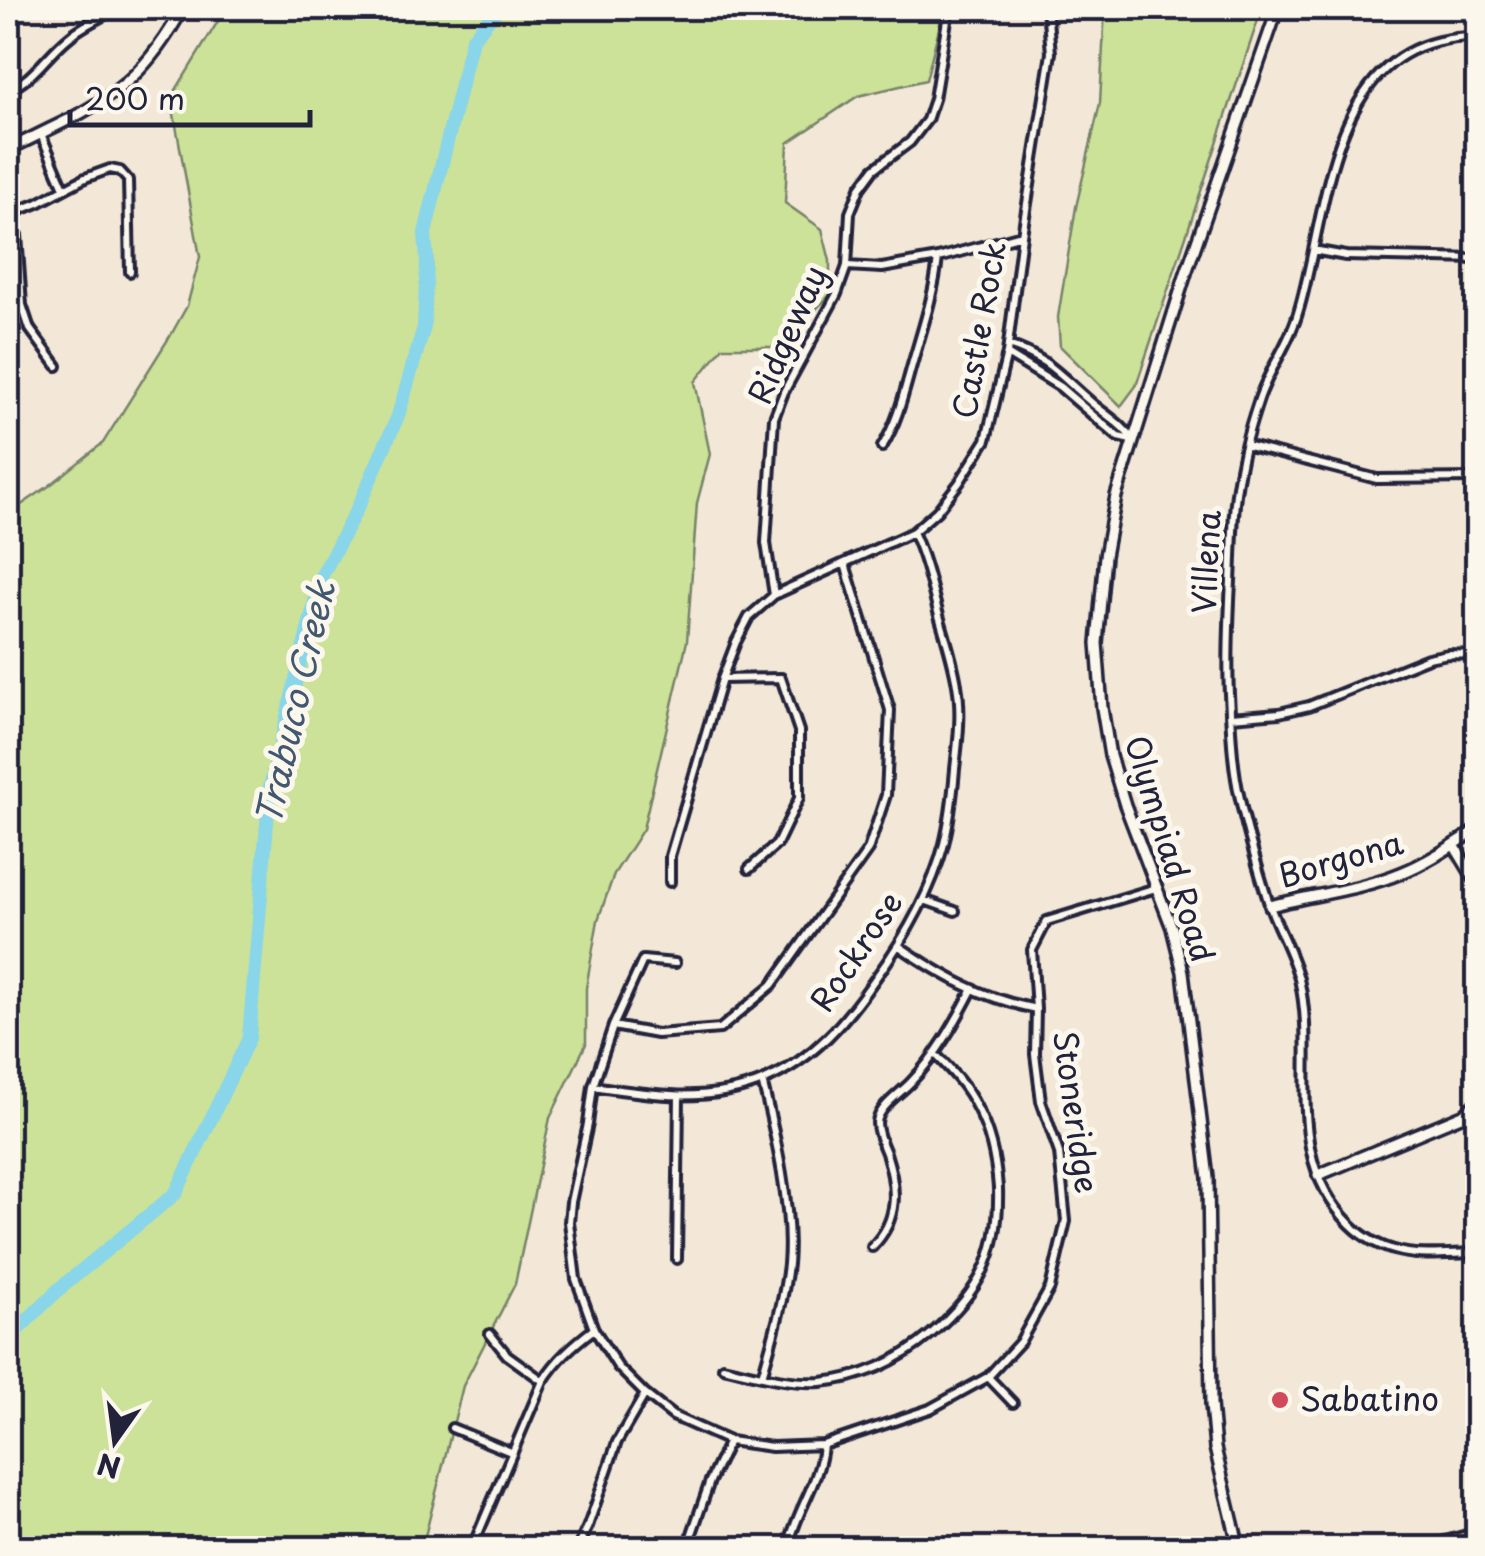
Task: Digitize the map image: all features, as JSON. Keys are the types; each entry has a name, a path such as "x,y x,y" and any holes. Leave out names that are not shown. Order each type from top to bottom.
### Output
{"main road":[{"path":"8,149 108,98 135,76 183,8"},
{"name":"Olympiad Road","path":"1239,1548 1219,1471 1211,1404 1208,1178 1190,1023 1172,928 1110,756 1098,643 1110,526 1133,440 1278,8"},
{"name":"Borgona","path":"1270,906 1400,874 1478,829"},
{"path":"1454,845 1478,885"},
{"path":"1318,1175 1463,1115 1478,1102"},
{"path":"1428,1548 1478,1534"}],"street":[{"path":"8,90 44,63 69,36 115,8"},
{"name":"Ridgeway","path":"774,595 766,543 774,418 837,294 847,266 850,214 860,188 874,170 910,142 927,120 949,8"},
{"name":"Castle Rock","path":"670,882 670,856 722,679 749,617 774,595 914,532 960,484 986,440 1007,349 1050,53 1047,8"},
{"name":"Villena","path":"1478,38 1454,38 1413,50 1395,62 1367,88 1344,128 1297,319 1265,380 1246,444 1236,496 1228,672 1239,798 1270,906 1301,987 1305,1114 1318,1175 1334,1207 1374,1243 1414,1254 1478,1253"},
{"path":"41,134 64,188"},
{"path":"57,366 30,329 22,305 18,236 9,215 115,169 125,175 129,194 130,272"},
{"path":"847,266 882,268 938,258 1022,235"},
{"path":"1314,250 1346,256 1478,258"},
{"path":"882,446 894,428 936,281 938,258"},
{"path":"1007,349 1048,362 1124,427 1133,440"},
{"path":"1007,349 1118,437 1133,440"},
{"path":"1029,368 1034,356"},
{"path":"1100,423 1106,415"},
{"path":"1246,444 1377,479 1478,478"},
{"name":"Rockrose","path":"593,1086 678,1096 721,1092 762,1081 829,1038 898,946 924,900 944,843 959,713 951,655 914,532"},
{"path":"613,1026 657,1034 720,1029 772,985 868,850 886,795 890,710 845,564"},
{"path":"1231,717 1309,706 1428,658 1478,655"},
{"path":"722,679 781,678 799,732 800,798 777,844 750,868"},
{"name":"Stoneridge","path":"675,962 643,960 613,1026 593,1086 571,1202 576,1279 594,1329 618,1367 673,1416 729,1440 772,1447 823,1445 930,1409 988,1377 1020,1342 1050,1288 1066,1222 1059,1153 1042,1101 1036,1054 1032,950 1047,921 1156,888"},
{"path":"924,900 954,911"},
{"path":"898,946 972,990 1036,1009"},
{"path":"872,1246 884,1235 894,1197 892,1173 876,1126 879,1114 935,1054 972,990"},
{"path":"723,1367 820,1382 861,1374 911,1350 957,1311 975,1288 996,1238 998,1192 993,1150 979,1110 935,1054"},
{"path":"762,1081 780,1170 789,1248 788,1268 762,1376"},
{"path":"677,1259 678,1096"},
{"path":"472,1548 543,1381 554,1363 594,1329"},
{"path":"490,1334 507,1355 543,1381"},
{"path":"988,1377 1013,1403"},
{"path":"578,1548 617,1442 645,1394"},
{"path":"452,1428 512,1452"},
{"path":"687,1548 729,1440"},
{"path":"788,1548 796,1518 822,1462 823,1445"}],"green space":[{"path":"226,8 944,8 926,80 858,96 788,143 785,203 822,229 830,261 830,295 779,347 723,347 695,382 710,454 697,503 687,641 643,829 614,874 598,920 586,988 586,1044 550,1118 515,1284 463,1386 422,1548 8,1548 8,514 103,443 187,306 200,257 171,98"},
{"path":"1105,8 1262,8 1136,386 1121,406 1060,346 1058,317 1076,207 1100,103"}],"waterway":[{"name":"Trabuco Creek","path":"8,1339 59,1289 176,1193 249,1038 270,787 321,577 360,503 398,416 424,327 425,233 472,39 498,8"}],"place":[{"name":"Sabatino","path":"1280,1400"}]}
